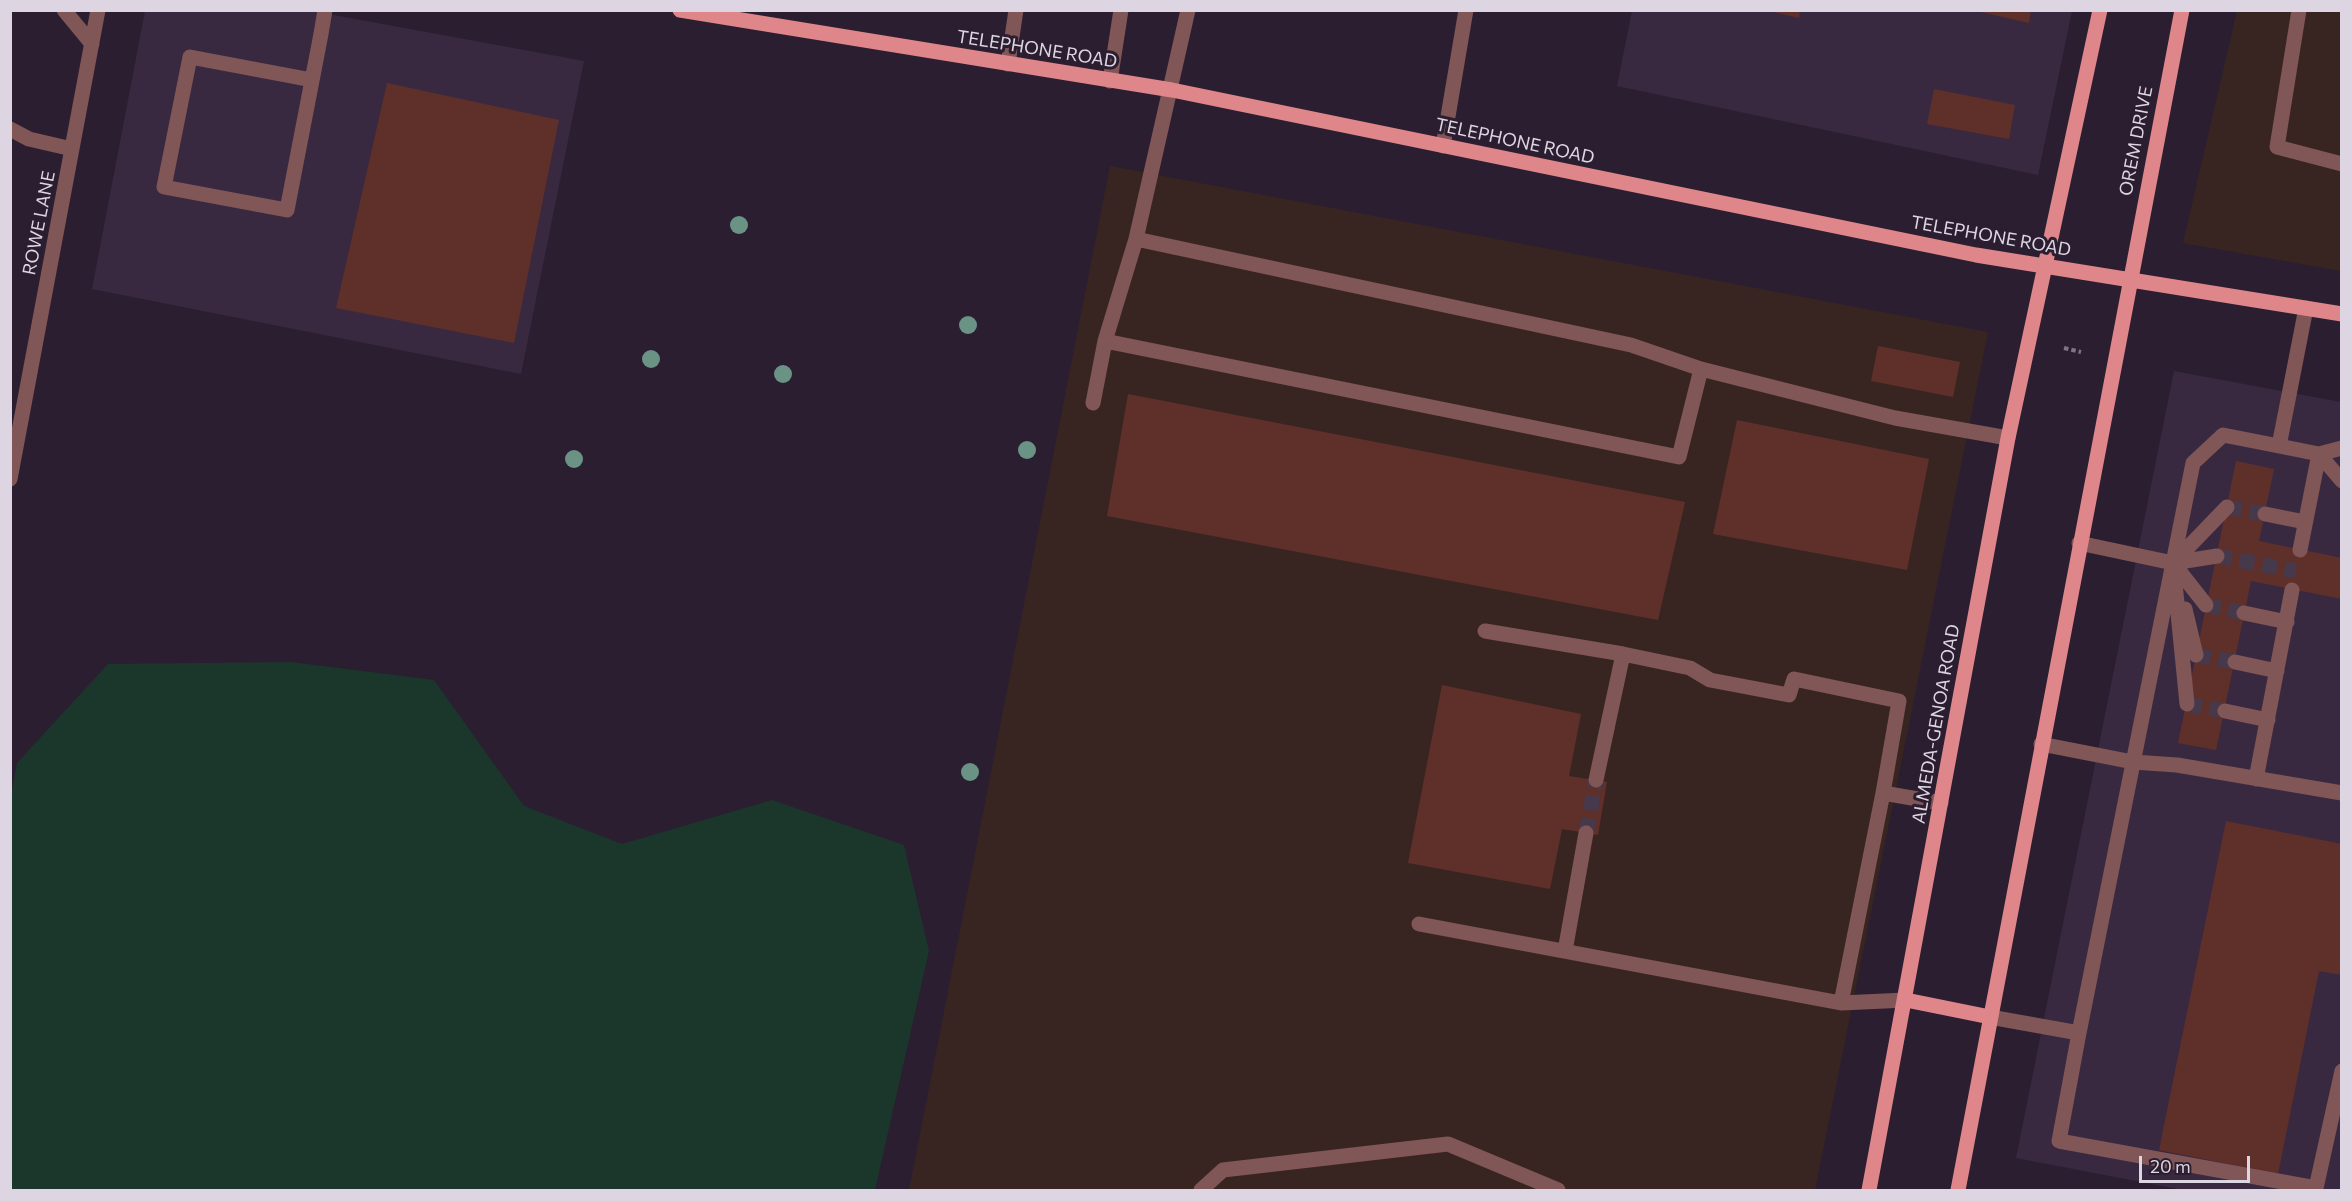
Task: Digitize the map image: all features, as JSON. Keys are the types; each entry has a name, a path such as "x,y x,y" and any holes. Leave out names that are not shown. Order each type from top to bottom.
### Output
{"main road":[{"path":"2047,267 2100,10"},
{"name":"OREM DRIVE","path":"2129,280 2182,10"},
{"name":"TELEPHONE ROAD","path":"681,11 1172,90 1964,253 2342,314"},
{"name":"ALMEDA-GENOA ROAD","path":"1869,1191 2008,438 2047,267"},
{"path":"1958,1191 2129,280"},
{"path":"1906,1000 1990,1017"}],"street":[{"path":"64,10 92,44"},
{"name":"ROWE LANE","path":"10,479 13,452 98,10"},
{"path":"312,80 190,57 164,187 287,210 312,80 325,10"},
{"path":"1008,64 1016,10"},
{"path":"1110,81 1121,10"},
{"path":"1093,403 1105,341 1136,239 1172,90 1188,10"},
{"path":"1443,146 1466,10"},
{"path":"2299,10 2277,147 2342,164"},
{"path":"10,129 29,139 72,149"},
{"path":"1136,239 1631,345 1701,369 1895,417 2008,438"},
{"path":"2279,446 2306,308"},
{"path":"1105,341 1679,457 1701,369"},
{"path":"2342,457 2223,435 2193,463 2059,1141 2316,1188 2342,1071"},
{"path":"2319,454 2342,448"},
{"path":"2319,454 2342,469"},
{"path":"2319,454 2342,481"},
{"path":"2300,550 2319,454"},
{"path":"2187,704 2173,563 2227,507"},
{"path":"2265,514 2305,522"},
{"path":"2079,543 2173,563 2217,556"},
{"path":"2173,563 2206,605"},
{"path":"2173,563 2196,655"},
{"path":"2256,779 2292,590"},
{"path":"2244,613 2287,622"},
{"path":"1485,631 1623,654 1690,668 1710,680 1789,695 1794,680 1899,701 1883,794 1841,1003"},
{"path":"1596,780 1623,654"},
{"path":"2235,662 2277,671"},
{"path":"2225,711 2268,720"},
{"path":"2042,744 2133,762 2177,765 2342,793"},
{"path":"1883,794 1941,803"},
{"path":"1565,951 1586,833"},
{"path":"1419,924 1841,1003 1906,1000"},
{"path":"1990,1017 2079,1033"},
{"path":"1201,1191 1223,1170 1448,1144 1558,1191"}],"path":[{"path":"2064,348 2081,352"}],"shaded area":[{"path":"145,11 312,11 584,61 521,374 92,289"},
{"path":"1632,11 2072,11 2038,175 1617,86"},
{"path":"2237,11 2341,11 2341,271 2183,243"},
{"path":"1110,166 1988,332 1815,1190 909,1190"},
{"path":"2174,371 2341,402 2341,1190 2183,1190 2016,1158"}],"green space":[{"path":"291,662 434,680 524,806 622,844 772,800 904,845 929,951 875,1190 11,1190 10,799 17,763 108,664"}],"building":[{"path":"1765,10 1800,10 1799,18"},
{"path":"1972,10 2031,10 2029,23"},
{"path":"387,83 559,120 514,343 336,308"},
{"path":"1934,89 2015,105 2009,139 1927,124"},
{"path":"1878,346 1960,362 1953,397 1871,381"},
{"path":"1128,394 1685,502 1658,620 1107,516"},
{"path":"1737,420 1929,459 1907,570 1713,534"},
{"path":"2236,461 2274,469 2259,541 2342,558 2342,599 2251,581 2216,750 2178,743"},
{"path":"1442,685 1581,714 1569,776 1607,782 1598,835 1562,829 1550,889 1408,863"},
{"path":"2226,821 2342,844 2342,975 2319,971 2278,1174 2159,1150"}],"tunnel":[{"path":"2227,507 2265,514"},
{"path":"2217,556 2296,571"},
{"path":"2206,605 2244,613"},
{"path":"2196,655 2235,662"},
{"path":"2187,704 2225,711"},
{"path":"1586,833 1596,780"}]}
